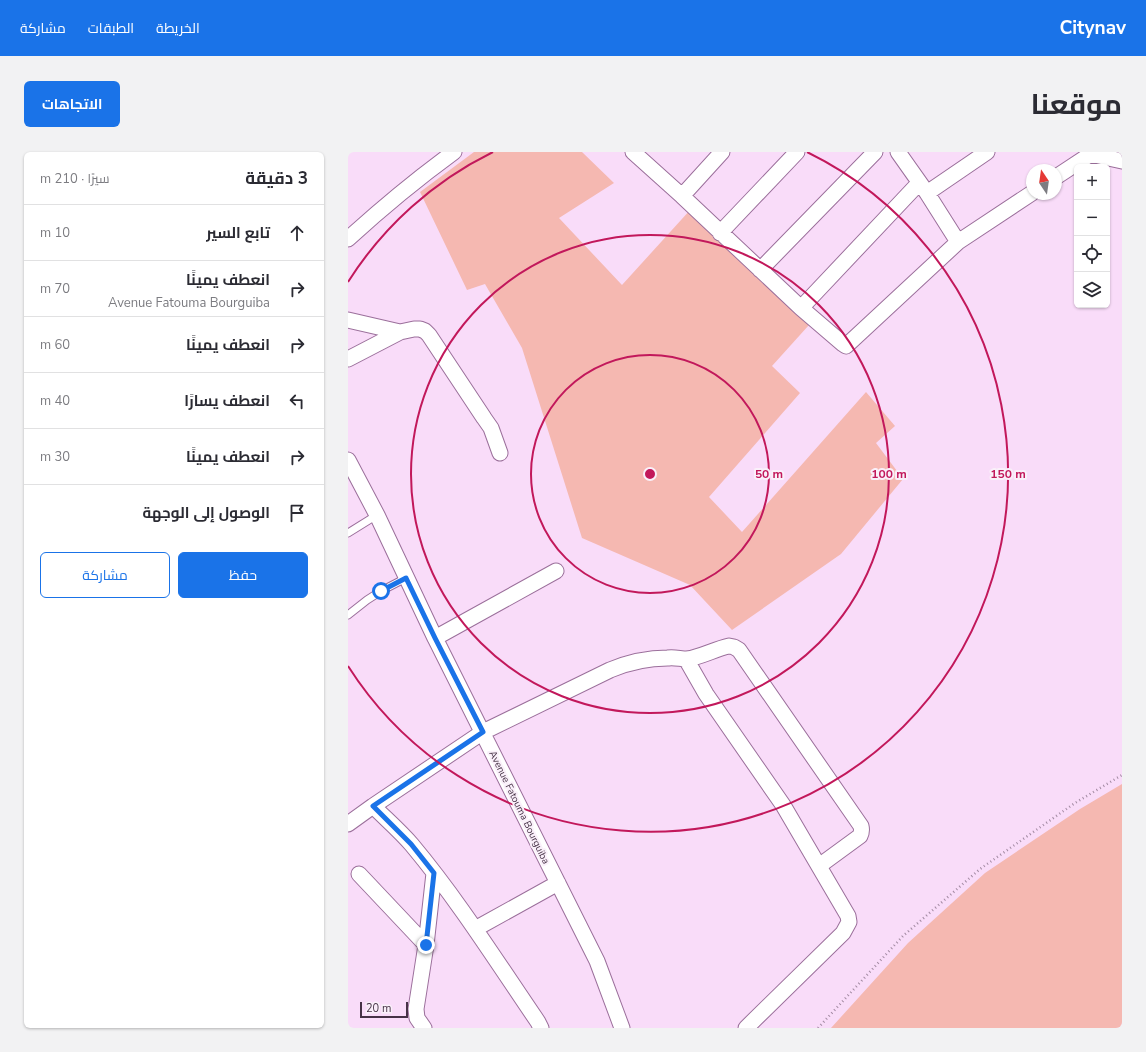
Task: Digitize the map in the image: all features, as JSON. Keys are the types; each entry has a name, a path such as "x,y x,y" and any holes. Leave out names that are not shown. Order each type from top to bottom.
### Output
{"street":[{"path":"348,239 382,208 454,152"},
{"path":"682,196 722,152"},
{"path":"720,233 797,152"},
{"path":"760,270 875,152"},
{"path":"898,152 958,242"},
{"path":"801,308 923,188 987,152"},
{"path":"1062,173 1091,153 1122,161"},
{"path":"641,154 720,233 801,308 846,346 958,242 1026,197"},
{"path":"348,320 400,332"},
{"path":"348,359 400,332 414,329 425,331 491,428 500,453"},
{"name":"Avenue Fatouma Bourguiba","path":"348,460 435,638 597,961 622,1028"},
{"path":"435,638 556,571"},
{"path":"348,824 483,732 622,665 652,658 671,657 686,659 729,646 738,650 862,829 860,836 819,866"},
{"path":"686,659 706,694 783,805 846,911 849,922 844,933 746,1028"},
{"path":"373,806 411,844 434,873 475,929 538,1022 540,1028"},
{"path":"424,1028 417,1018 416,1009 426,945 434,873"},
{"path":"359,874 426,945"},
{"path":"475,929 558,883"}],"lane":[{"path":"348,533 376,515"},
{"path":"348,615 381,591 406,578"}],"path":[{"path":"818,1028 903,936 980,869 1075,803 1122,775"}],"shaded area":[{"path":"474,152 582,152 614,183 559,218 622,285 691,209 809,325 772,366 800,393 709,497 742,532 866,392 895,426 876,443 903,479 841,554 732,630 690,585 582,538 522,348 485,284 467,290 420,192"},
{"path":"1122,784 1122,1028 831,1028 908,943 985,873 1080,809"}],"route":[{"path":"381,591 406,578 483,732 373,806 411,844 434,873 426,945"}]}
